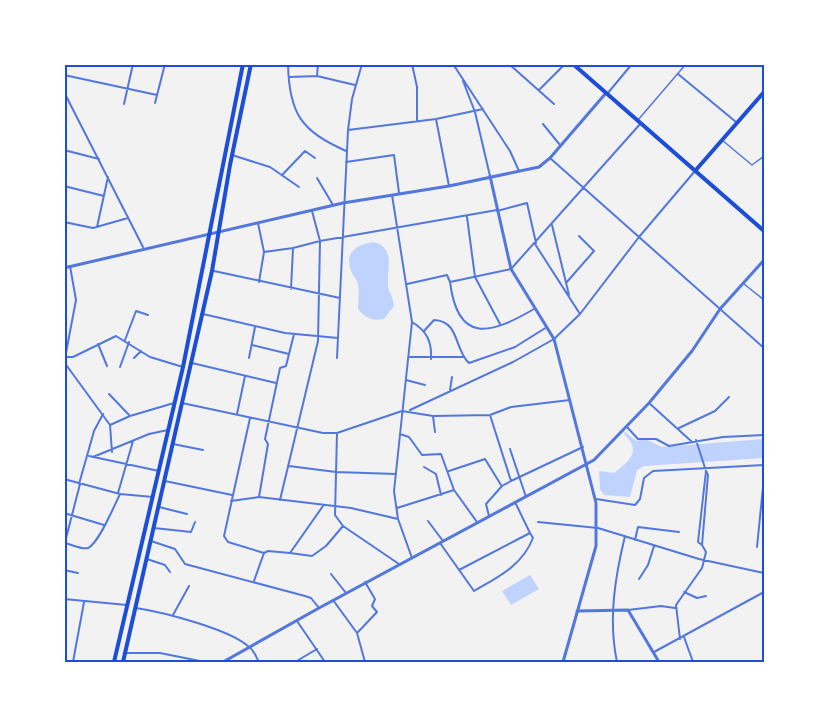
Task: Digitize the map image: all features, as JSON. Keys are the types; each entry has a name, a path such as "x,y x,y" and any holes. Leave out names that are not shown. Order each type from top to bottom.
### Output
{"main road":[{"path":"114,663 183,367 212,232 227,137 243,64"},
{"path":"123,663 203,315 251,64"},
{"path":"573,64 765,231"},
{"path":"695,171 765,92"},
{"path":"174,403 182,403"}],"street":[{"path":"124,104 133,64"},
{"path":"155,103 165,64"},
{"path":"288,64 300,121 312,133 346,151"},
{"path":"317,76 318,64"},
{"path":"337,358 346,151 355,85 362,64"},
{"path":"412,64 417,87 417,120"},
{"path":"453,64 483,109 519,171"},
{"path":"509,64 554,104"},
{"path":"538,90 566,64"},
{"path":"64,268 344,203 448,186 539,166 561,146 632,64"},
{"path":"678,74 738,123"},
{"path":"64,75 157,95"},
{"path":"289,77 317,76 355,85"},
{"path":"462,78 476,112 511,269 554,339 596,499 598,528 596,546 563,663"},
{"path":"64,92 143,248"},
{"path":"348,130 436,119 483,109"},
{"path":"436,119 448,186"},
{"path":"450,282 511,269 584,188 639,121"},
{"path":"543,124 561,146"},
{"path":"64,150 99,159"},
{"path":"283,174 305,152 315,158"},
{"path":"346,162 394,154 399,193"},
{"path":"232,155 258,161 283,174 299,187"},
{"path":"550,158 765,348"},
{"path":"409,411 513,362 554,339 580,314 639,237 695,171"},
{"path":"97,227 108,177"},
{"path":"317,178 333,206"},
{"path":"64,186 104,196"},
{"path":"392,195 412,322 396,474 398,519 412,558"},
{"path":"264,252 467,217 527,203 535,244 580,314"},
{"path":"280,500 299,429 318,336 320,241 312,211"},
{"path":"467,217 475,277 501,326"},
{"path":"64,222 97,227 128,218"},
{"path":"258,223 264,252 259,282"},
{"path":"552,225 570,299"},
{"path":"566,283 594,251 579,236"},
{"path":"291,289 293,248"},
{"path":"223,663 365,582 587,465 627,427 649,402 692,351 720,309 765,260"},
{"path":"70,266 76,300 65,359 110,425 112,452"},
{"path":"212,271 340,298"},
{"path":"407,284 447,275 459,315 475,329 489,330 501,326 534,309"},
{"path":"120,367 136,311 148,315"},
{"path":"203,315 294,334 338,338"},
{"path":"424,332 434,320 444,322 454,332 463,357 469,363 515,347 547,327"},
{"path":"412,322 424,332 432,348 431,359"},
{"path":"249,358 255,327"},
{"path":"259,497 268,444 265,440 276,383 280,368 286,366 294,334"},
{"path":"65,359 116,336 159,361 183,367"},
{"path":"99,344 106,366"},
{"path":"252,345 289,354"},
{"path":"134,358 141,351"},
{"path":"410,357 431,359 463,357"},
{"path":"191,363 276,383"},
{"path":"236,415 245,376"},
{"path":"450,390 452,377"},
{"path":"406,380 425,385"},
{"path":"109,394 130,416"},
{"path":"679,428 714,411 729,397"},
{"path":"182,403 299,429 337,433 402,411 433,416 490,415 511,407 570,400"},
{"path":"649,402 691,441"},
{"path":"110,425 130,416 174,403"},
{"path":"103,414 94,431 65,544 89,548 104,525 119,494 133,441"},
{"path":"490,415 511,481"},
{"path":"433,416 435,432"},
{"path":"250,418 232,495 224,536 226,540 264,553 312,556 326,546 343,526"},
{"path":"627,427 638,439 656,439 669,446 691,441 765,435"},
{"path":"93,457 112,452 149,434 168,430"},
{"path":"337,433 333,507 335,515 343,526 399,564"},
{"path":"400,434 409,437 422,455 441,454 454,490 477,522"},
{"path":"680,639 675,608 702,568 706,552 702,546 708,476 696,442"},
{"path":"173,444 203,450"},
{"path":"489,516 486,504 501,486 583,447"},
{"path":"510,450 526,497"},
{"path":"89,456 159,471"},
{"path":"449,471 485,459 501,486"},
{"path":"596,499 635,505 640,499 648,473 705,465 765,465"},
{"path":"289,466 336,472 396,474"},
{"path":"424,467 435,472 441,495"},
{"path":"757,547 765,477"},
{"path":"64,479 119,494 153,497"},
{"path":"165,481 232,495"},
{"path":"397,508 454,490"},
{"path":"231,501 259,497 398,519"},
{"path":"428,521 474,591 517,564 533,538 515,502"},
{"path":"290,553 323,506"},
{"path":"159,507 187,514"},
{"path":"64,513 104,525"},
{"path":"154,528 191,532 195,522"},
{"path":"538,522 598,528 704,560 765,573"},
{"path":"634,540 638,527 679,532"},
{"path":"459,570 530,533"},
{"path":"617,663 612,634 615,579 625,536"},
{"path":"151,541 175,549 185,564 311,598 319,608"},
{"path":"639,579 648,565 654,546"},
{"path":"254,581 264,553"},
{"path":"147,559 165,566 170,572"},
{"path":"64,570 78,573"},
{"path":"331,574 346,593"},
{"path":"357,633 377,612 372,606 375,599 365,582"},
{"path":"173,616 189,586"},
{"path":"684,592 697,598 706,596"},
{"path":"654,652 765,592"},
{"path":"64,599 127,605"},
{"path":"333,600 357,633 365,663"},
{"path":"73,663 84,602"},
{"path":"578,612 661,606 675,608"},
{"path":"136,608 173,616 238,639 251,648 259,663"},
{"path":"628,610 659,663"},
{"path":"297,621 325,663"},
{"path":"684,637 693,663"},
{"path":"295,663 317,649"},
{"path":"124,653 160,653 205,663"}],"lane":[{"path":"639,121 686,64"},
{"path":"722,140 754,166 765,156"},
{"path":"744,283 765,300"}],"water":[{"path":"374,242 381,245 388,255 388,287 394,306 384,319 380,320 367,317 358,309 358,284 349,262 354,249"},
{"path":"625,432 636,441 645,439 662,447 764,439 764,458 644,466 637,470 630,497 604,495 600,489 599,471 614,473 632,455 632,446"},
{"path":"530,575 539,589 511,605 502,591"}]}
